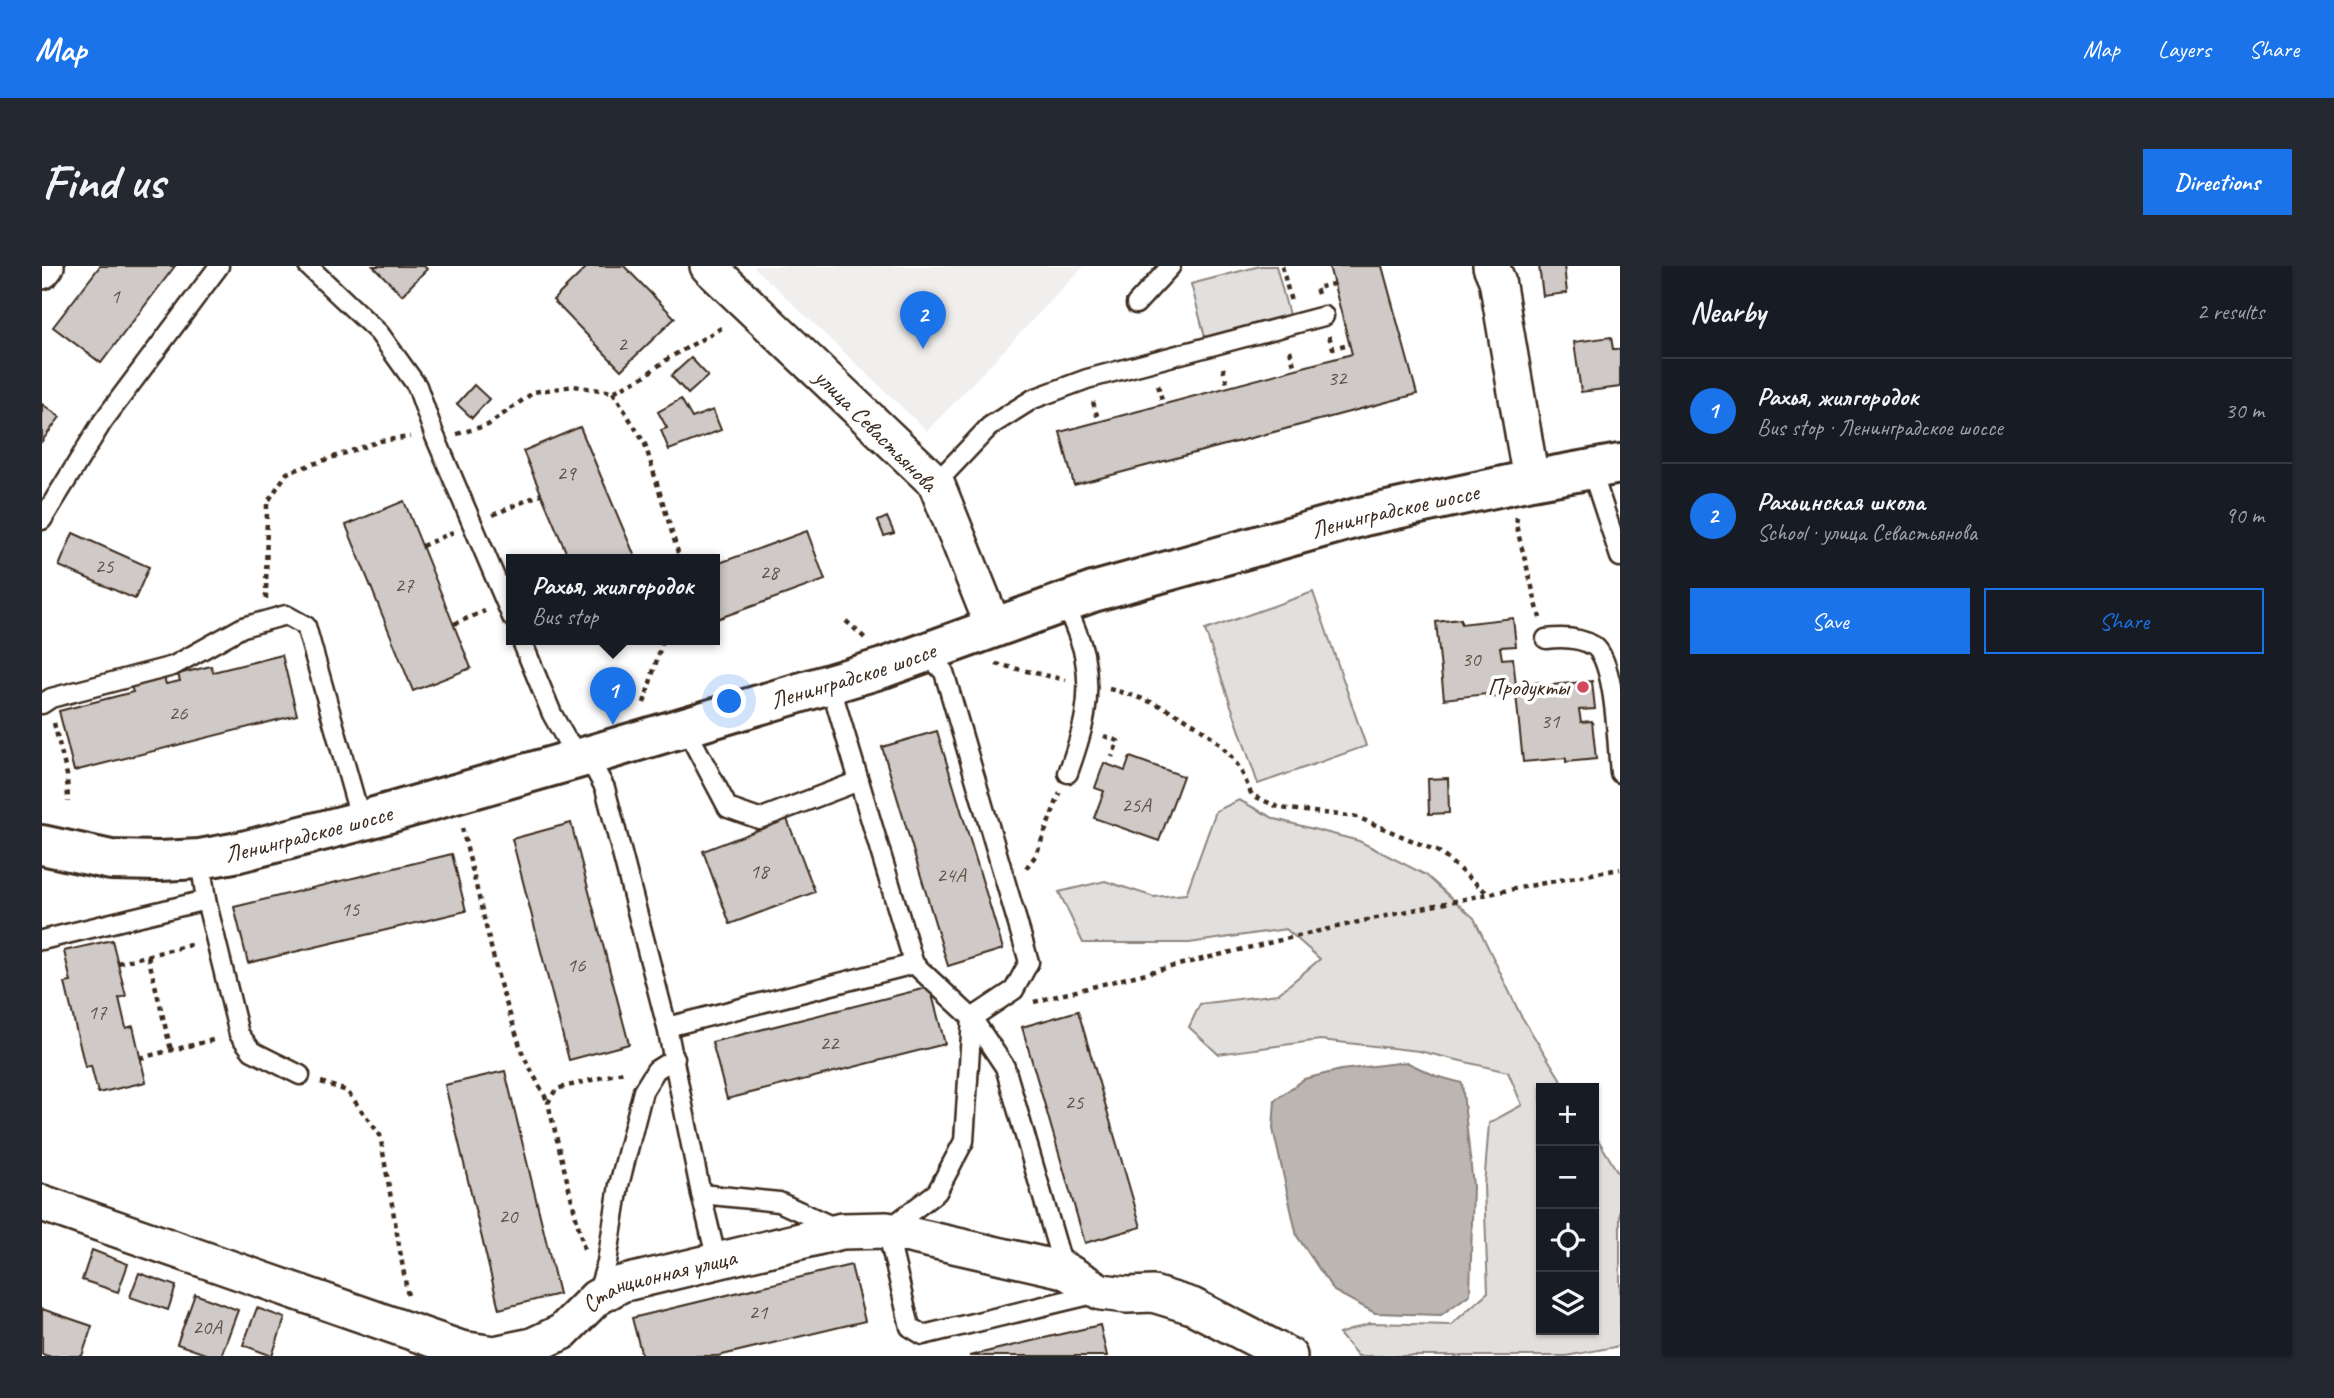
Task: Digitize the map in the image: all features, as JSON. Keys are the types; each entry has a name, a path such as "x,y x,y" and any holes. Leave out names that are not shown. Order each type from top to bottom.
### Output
{"street":[{"path":"42,271 46,266"},
{"name":"улица Севастьянова","path":"708,266 936,483 993,645"},
{"path":"1491,266 1497,280 1531,480"},
{"name":"Ленинградское шоссе","path":"42,845 111,860 200,859 239,852 361,821 584,757 926,653 993,645 1065,602 1093,592 1364,516 1606,466"},
{"name":"Станционная улица","path":"42,1203 413,1333 461,1349 483,1352 494,1353 532,1346 562,1332 596,1298 621,1284 842,1231 887,1230 1064,1270 1101,1292 1127,1296 1153,1294 1192,1306 1272,1351"}],"lane":[{"path":"42,520 103,421 219,266"},
{"path":"308,266 379,333 417,386 434,434 506,603"},
{"path":"1136,304 1171,266"},
{"path":"936,483 990,426 1033,399 1087,379 1324,316"},
{"path":"1606,466 1596,484 1620,557"},
{"path":"1065,602 1084,653 1087,710 1084,729 1068,773"},
{"path":"45,697 173,666 243,627 286,615 306,626 361,821"},
{"path":"1546,639 1568,637 1595,647 1610,672 1620,773"},
{"path":"523,645 552,714 566,739 593,766 605,788 675,1058 717,1261"},
{"path":"926,653 944,672 1029,962 1014,990 972,1018"},
{"path":"830,684 914,964 972,1018 1004,1067 1064,1270"},
{"path":"685,727 727,808 759,819 859,781"},
{"path":"200,859 206,901 239,1034 252,1052 300,1075"},
{"path":"42,940 206,901"},
{"path":"667,1027 914,964"},
{"path":"972,1018 964,1141 937,1192 887,1230 910,1327 923,1335 1101,1292"},
{"path":"596,1298 607,1262 619,1185 643,1091 656,1070 675,1058"},
{"path":"701,1194 779,1202 842,1231"}],"path":[{"path":"1282,266 1297,323"},
{"path":"265,621 267,503 287,473 380,441 434,434 462,434 488,425 534,392 574,386 613,392 643,377 668,358 715,331 755,312"},
{"path":"613,392 645,444 678,554"},
{"path":"1516,525 1546,639"},
{"path":"643,705 661,645"},
{"path":"993,645 1086,684 1139,696 1206,731 1238,766 1252,795 1280,807 1357,817 1439,852 1487,893"},
{"path":"45,697 67,775 68,803"},
{"path":"1008,890 1036,855 1068,773"},
{"path":"454,794 500,984 523,1055 548,1103 596,1298"},
{"path":"1023,1005 1150,972 1487,893 1620,869"},
{"path":"118,963 216,939"},
{"path":"148,956 171,1051"},
{"path":"140,1058 239,1034"},
{"path":"548,1103 555,1089 675,1058"},
{"path":"300,1075 347,1091 380,1135 413,1333"}],"shaded area":[{"path":"753,266 1084,266 927,431"},
{"path":"1260,266 1276,266 1289,315 1205,337 1191,284"},
{"path":"1313,592 1366,746 1258,784 1205,630"},
{"path":"1239,800 1275,819 1359,841 1426,875 1474,918 1520,1014 1563,1083 1536,1083 1536,1335 1599,1335 1599,1141 1620,1176 1620,1346 1566,1356 1358,1356 1339,1334 1370,1323 1451,1325 1488,1292 1484,1186 1489,1123 1522,1105 1508,1072 1419,1051 1320,1040 1218,1054 1189,1027 1200,1004 1278,994 1320,959 1286,929 1189,943 1083,943 1059,892 1105,881 1154,897 1186,894 1216,811"},
{"path":"1406,1062 1436,1076 1462,1083 1473,1186 1470,1294 1441,1315 1375,1313 1334,1291 1297,1236 1273,1129 1275,1100 1304,1079 1341,1070"}],"building":[{"path":"100,266 175,266 101,363 53,327"},
{"path":"373,266 424,266 427,269 402,295"},
{"path":"588,266 624,266 675,318 621,370 553,300"},
{"path":"1329,266 1382,266 1417,394 1074,485 1060,432 1352,354"},
{"path":"1539,266 1564,266 1567,293 1543,296"},
{"path":"1611,337 1613,349 1620,349 1620,387 1581,392 1574,342"},
{"path":"691,358 708,376 688,394 671,376"},
{"path":"474,385 489,399 472,418 457,404"},
{"path":"681,399 692,418 713,410 721,430 669,450 661,430 667,428 658,412"},
{"path":"42,404 60,417 42,441"},
{"path":"580,427 634,554 567,554 523,451"},
{"path":"404,501 471,668 413,691 346,525"},
{"path":"887,517 894,533 884,536 878,521"},
{"path":"807,531 825,580 720,618 720,563"},
{"path":"73,533 149,567 135,599 59,566"},
{"path":"1513,618 1516,646 1500,647 1502,659 1513,658 1517,695 1487,698 1486,694 1444,699 1436,622 1461,619 1461,624"},
{"path":"282,655 297,715 74,771 59,711 133,692 131,686 164,678 166,684 180,681 178,674 211,666 213,672"},
{"path":"1592,681 1595,709 1579,710 1581,722 1592,721 1596,759 1566,762 1566,758 1523,762 1515,685 1540,682 1541,686"},
{"path":"937,731 1003,949 948,966 882,747"},
{"path":"1130,757 1183,776 1159,841 1094,818 1104,791 1095,788 1104,763 1125,771"},
{"path":"1448,778 1449,813 1429,814 1428,779"},
{"path":"787,819 815,892 730,924 703,851"},
{"path":"571,823 629,1044 569,1060 512,839"},
{"path":"452,854 466,911 248,963 234,907"},
{"path":"112,940 126,996 119,998 126,1028 133,1026 146,1082 98,1093 91,1066 85,1067 65,983 71,982 64,951"},
{"path":"930,987 945,1044 727,1099 712,1042"},
{"path":"1078,1011 1141,1227 1085,1243 1022,1027"},
{"path":"505,1071 559,1294 499,1309 445,1085"},
{"path":"92,1250 128,1264 118,1292 82,1280"},
{"path":"851,1265 865,1321 718,1356 642,1356 632,1318"},
{"path":"139,1273 176,1286 168,1310 130,1297"},
{"path":"195,1294 238,1310 221,1356 211,1356 177,1344"},
{"path":"257,1308 285,1318 272,1356 243,1345"},
{"path":"42,1309 92,1326 82,1356 42,1354"},
{"path":"1100,1325 1107,1356 969,1356 1057,1335"}],"place":[{"name":"Рахьинская школа","path":"923,349"},
{"name":"Продукты","path":"1583,687"},
{"name":"Рахья, жилгородок","path":"613,725"}]}
